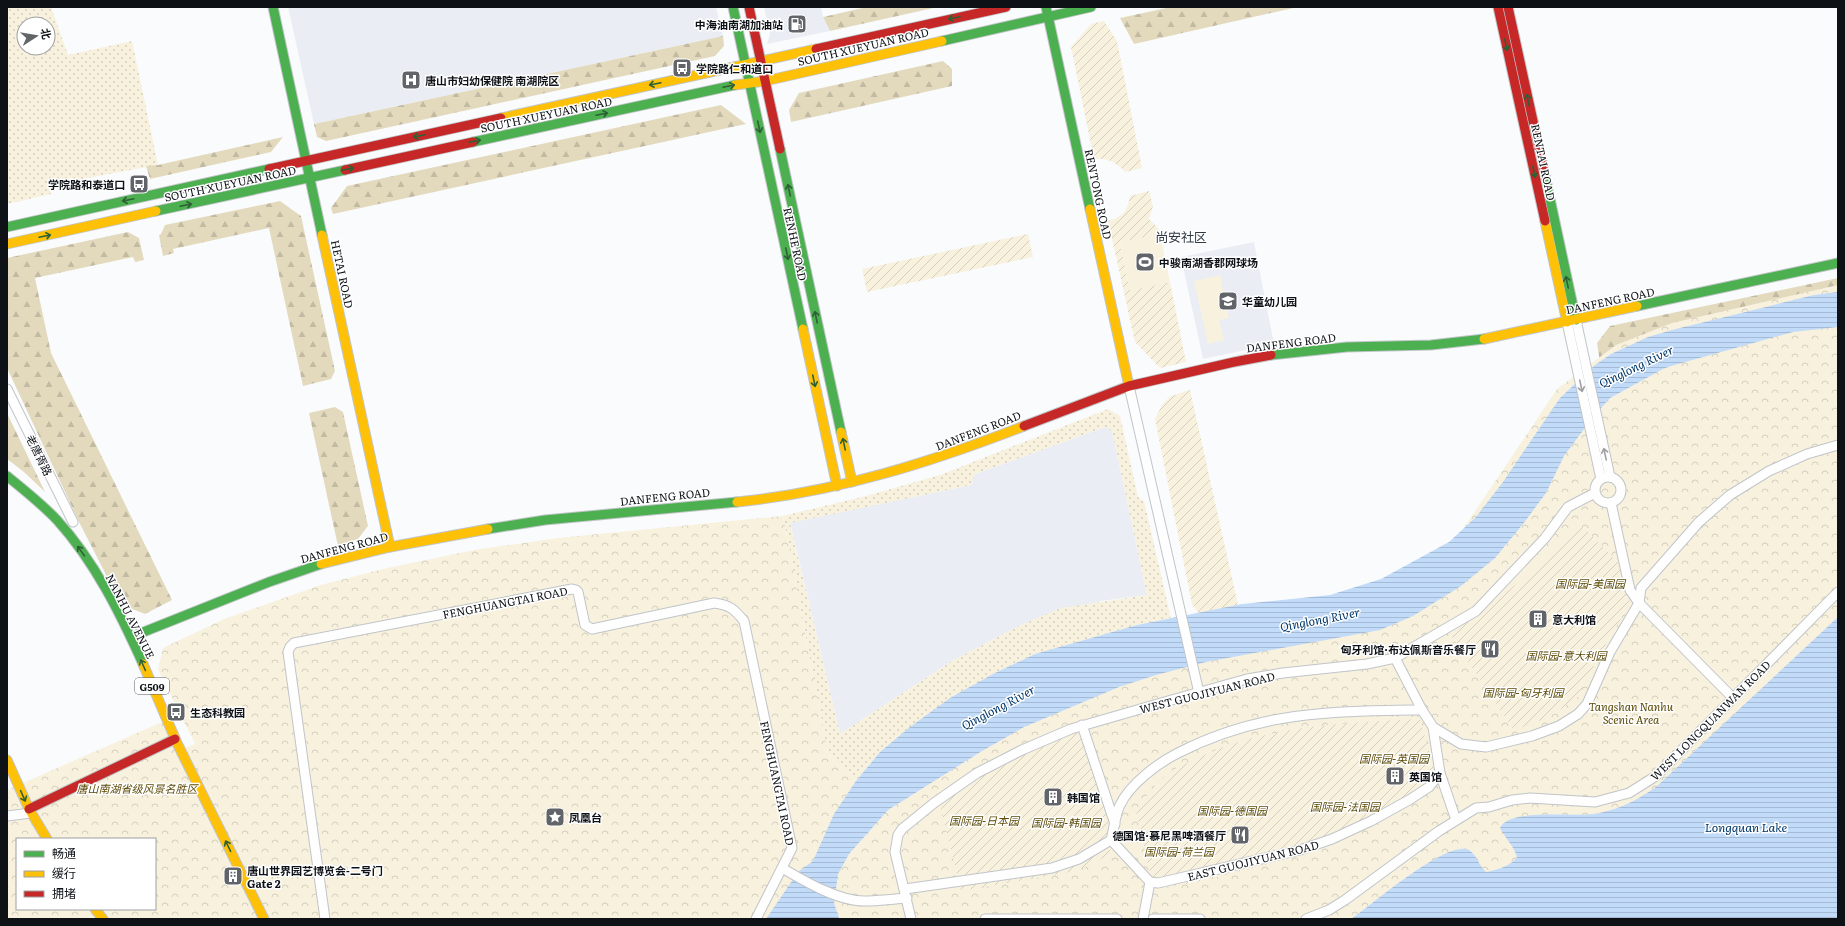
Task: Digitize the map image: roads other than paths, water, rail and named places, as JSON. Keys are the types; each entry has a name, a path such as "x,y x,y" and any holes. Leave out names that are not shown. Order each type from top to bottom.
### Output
{"main road":[{"name":"HETAI ROAD","path":"273,7 390,547"},
{"name":"RENHE ROAD","path":"733,7 837,486"},
{"name":"RENHE ROAD","path":"750,7 852,482"},
{"name":"SOUTH XUEYUAN ROAD","path":"7,227 1006,7"},
{"name":"SOUTH XUEYUAN ROAD","path":"7,244 749,82 766,81 1047,12 1091,7"},
{"name":"RENTAI ROAD","path":"1498,7 1571,321"},
{"name":"RENTAI ROAD","path":"1508,7 1571,321"},
{"name":"RENTONG ROAD","path":"1047,12 1129,386"},
{"name":"DANFENG ROAD","path":"131,637 276,579 321,564 390,547 467,532 545,520 783,497 837,486 889,473 958,451 1129,386 1234,362 1273,355 1347,348 1455,344 1486,339 1838,263"},
{"name":"NANHU AVENUE","path":"7,476 38,501 58,521 98,576 131,637 177,741 264,919"},
{"path":"30,811 177,741"},
{"path":"7,760 30,811 46,838"},
{"path":"95,910 103,919"}],"street":[{"path":"1571,321 1600,431 1606,478"},
{"path":"1577,347 1592,437 1606,478"},
{"path":"1129,386 1199,693"},
{"name":"老唐胥路","path":"7,389 73,522"},
{"path":"1433,727 1461,744 1486,747 1532,736 1568,722 1587,704 1610,652 1639,603 1641,588 1679,544 1713,509 1730,495 1769,471 1807,454 1838,445"},
{"path":"1606,478 1617,481 1621,492 1618,499 1611,503 1603,502 1596,493 1596,485 1606,478"},
{"name":"WEST GUOJIYUAN ROAD","path":"911,919 895,852 898,835 902,829 934,803 977,773 1022,750 1082,725 1247,679 1268,675 1367,664 1395,658 1476,611 1546,538 1568,507 1596,493"},
{"path":"1611,503 1630,590 1639,603 1733,698"},
{"name":"FENGHUANGTAI ROAD","path":"325,919 288,652 290,647 294,643 572,589 578,592 584,621 586,625 592,629 714,603 725,605 736,610 744,621 792,848 756,919"},
{"name":"WEST LONGQUANWAN ROAD","path":"1306,919 1330,910 1439,831 1476,808 1489,808 1512,800 1530,798 1595,802 1629,793 1656,776 1838,592"},
{"path":"1395,658 1422,710 1433,727 1440,773 1456,820"},
{"path":"782,868 838,896 863,901 1052,868 1079,859 1111,840 1120,805 1149,771 1165,760 1201,741 1250,724 1280,718 1336,711 1422,710"},
{"path":"1082,725 1115,824"},
{"name":"EAST GUOJIYUAN ROAD","path":"1150,882 1158,883 1300,850 1332,839 1371,821 1408,800 1429,787 1440,773"},
{"path":"7,816 30,811"},
{"path":"1111,840 1150,882 1143,919"},
{"path":"985,919 1117,919"},
{"path":"1153,919 1200,919"}],"water":[{"name":"Qinglong River","path":"1838,292 1838,327 1793,332 1671,366 1610,398 1593,417 1564,456 1546,493 1495,558 1461,586 1413,616 1380,630 1206,662 1156,675 1119,687 1024,727 982,751 888,810 849,854 838,874 834,903 839,918 844,919 766,919 798,872 813,861 834,814 856,781 880,752 910,727 950,698 993,674 1035,654 1137,625 1242,604 1330,595 1381,579 1449,542 1476,517 1503,482 1560,398 1595,365 1611,354 1648,337 1672,330 1814,295"},
{"name":"Longquan Lake","path":"1838,617 1838,919 1351,919 1428,863 1444,854 1458,849 1469,850 1472,852 1486,872 1499,869 1511,863 1517,857 1514,849 1500,828 1506,822 1516,818 1528,816 1594,814 1619,807 1641,797 1656,787"}],"place":[{"name":"中海油南湖加油站","path":"797,24"},
{"name":"学院路仁和道口","path":"682,68"},
{"name":"唐山市妇幼保健院 南湖院区","path":"411,80"},
{"name":"学院路和泰道口","path":"139,184"},
{"name":"中骏南湖香郡网球场","path":"1145,262"},
{"name":"华童幼儿园","path":"1228,301"},
{"name":"意大利馆","path":"1538,619"},
{"name":"匈牙利馆·布达佩斯音乐餐厅","path":"1490,649"},
{"name":"生态科教园","path":"176,712"},
{"name":"英国馆","path":"1395,776"},
{"name":"韩国馆","path":"1053,797"},
{"name":"凤凰台","path":"555,817"},
{"name":"德国馆·慕尼黑啤酒餐厅","path":"1240,835"},
{"name":"唐山世界园艺博览会-二号门 Gate 2","path":"233,876"}],"district":[{"name":"尚安社区","path":"1181,236"}],"park label":[{"name":"国际园-美国园","path":"1590,583"},
{"name":"国际园-意大利园","path":"1566,655"},
{"name":"国际园-匈牙利园","path":"1523,692"},
{"name":"Tangshan Nanhu Scenic Area","path":"1631,712"},
{"name":"国际园-英国园","path":"1394,758"},
{"name":"唐山南湖省级风景名胜区","path":"137,788"},
{"name":"国际园-法国园","path":"1345,806"},
{"name":"国际园-德国园","path":"1232,810"},
{"name":"国际园-日本园","path":"984,820"},
{"name":"国际园-韩国园","path":"1066,822"},
{"name":"国际园-荷兰园","path":"1179,851"}]}
